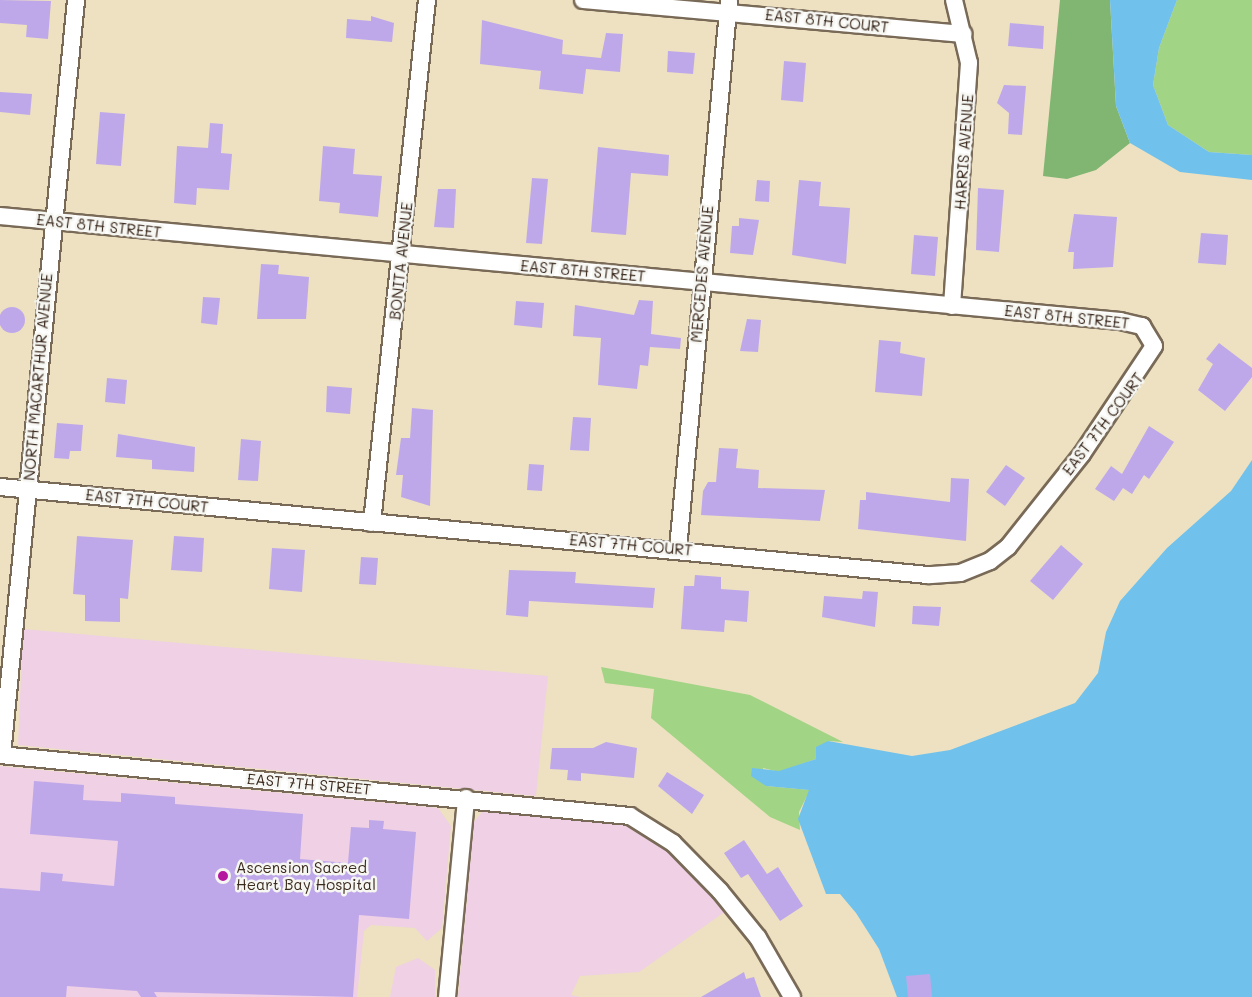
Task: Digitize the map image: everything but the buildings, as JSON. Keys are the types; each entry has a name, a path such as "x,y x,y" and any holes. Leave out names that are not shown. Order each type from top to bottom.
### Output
{"street":[{"name":"NORTH MACARTHUR AVENUE","path":"1,755 29,490 52,221 76,0"},
{"name":"BONITA AVENUE","path":"372,523 402,255 427,0"},
{"name":"EAST 8TH COURT","path":"583,0 729,6 963,34"},
{"name":"HARRIS AVENUE","path":"952,306 968,123 969,63 954,0"},
{"name":"MERCEDES AVENUE","path":"678,549 701,281 729,6"},
{"name":"EAST 8TH STREET","path":"0,216 1120,321 1142,326 1154,346"},
{"name":"EAST 7TH COURT","path":"0,487 372,523 678,549 928,575 960,573 990,561 1082,454 1154,346"},
{"name":"EAST 7TH STREET","path":"1,755 618,813 660,832 720,891 758,938 792,997"},
{"path":"447,997 466,798"}],"shaded area":[{"path":"23,629 548,676 536,796 18,745"},
{"name":"Ascension Sacred Heart Bay Hospital","path":"0,766 438,808 451,826 442,928 427,941 415,928 371,925 364,931 357,997 0,997"},
{"path":"482,812 624,822 664,845 726,911 639,972 580,976 571,995 580,997 458,997 474,822"},
{"path":"418,958 435,970 435,997 390,997 396,967"}],"green space":[{"path":"1060,0 1110,0 1116,106 1130,143 1096,170 1067,179 1043,176"},
{"path":"1177,0 1252,0 1252,155 1209,152 1168,125 1153,85 1159,48"},
{"path":"601,667 750,695 843,742 828,741 816,759 779,772 763,768 766,786 810,790 799,812 800,830 770,817 651,718 654,689 605,683"}],"water":[{"path":"1110,0 1177,0 1159,48 1153,85 1168,125 1209,152 1252,155 1252,180 1180,172 1130,143 1116,106"},
{"path":"1252,460 1252,997 897,997 879,949 856,913 840,894 826,894 798,819 809,790 766,786 751,776 752,768 779,771 816,759 816,747 828,741 912,756 950,750 1075,703 1098,673 1106,632 1120,601 1167,548 1231,491"}],"place":[{"name":"Ascension Sacred Heart Bay Hospital","path":"223,876"}]}
